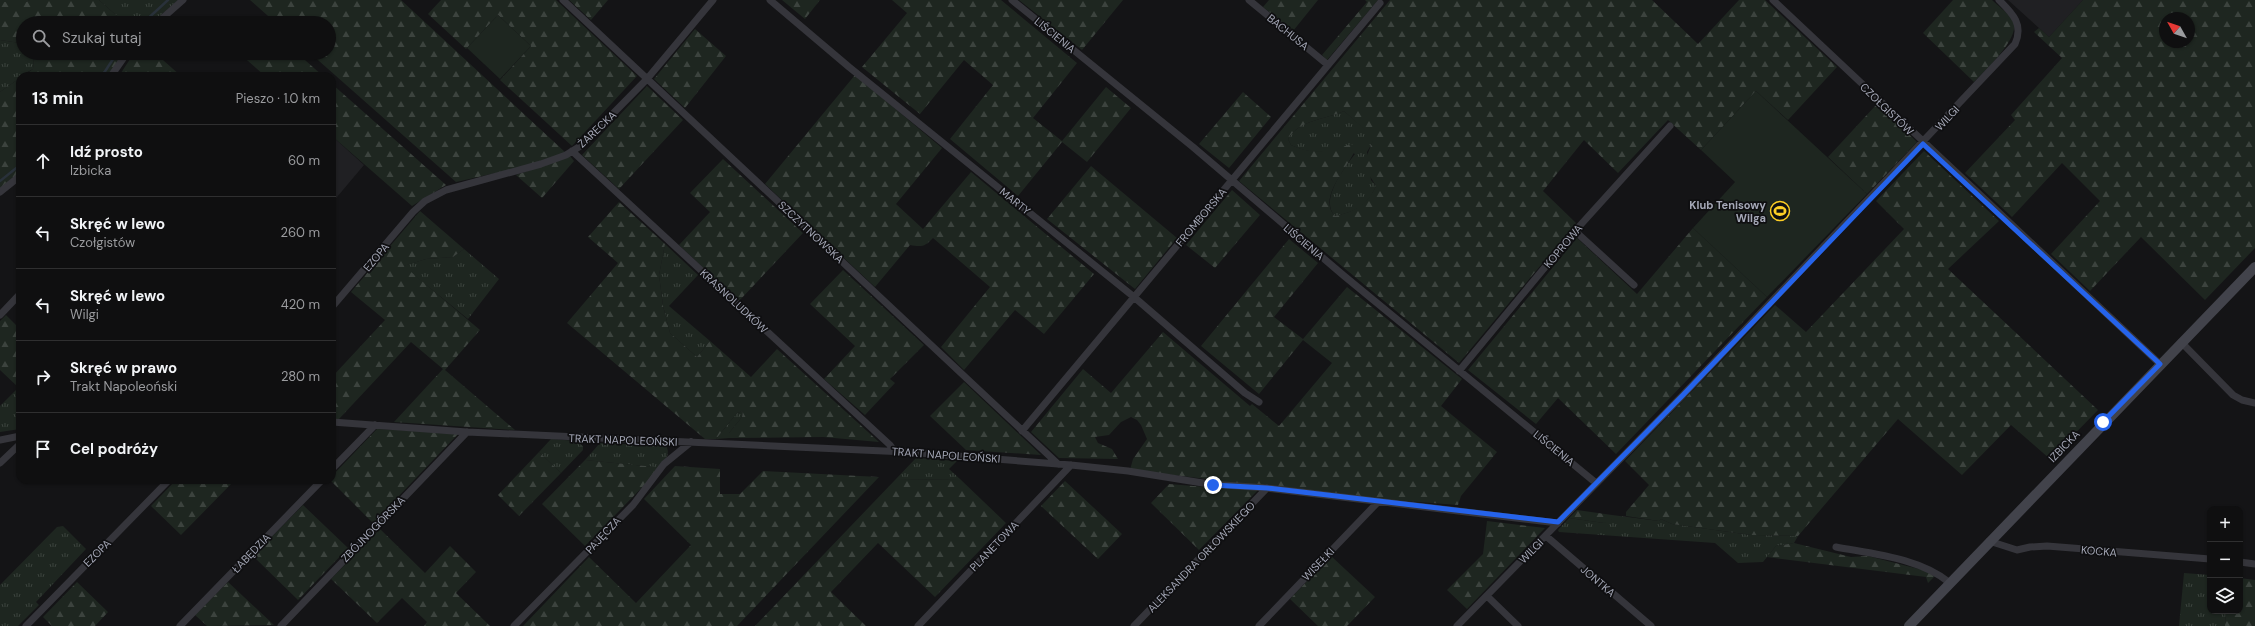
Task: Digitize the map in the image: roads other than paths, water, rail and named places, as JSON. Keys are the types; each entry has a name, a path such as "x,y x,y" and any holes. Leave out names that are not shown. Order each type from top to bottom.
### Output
{"street":[{"path":"165,16 183,0"},
{"name":"SZCZYTNOWSKA","path":"562,0 1058,464"},
{"name":"ŻARECKA","path":"419,205 446,190 542,164 572,151 592,136 647,79 713,0"},
{"name":"MARTY","path":"770,0 1134,298 1245,394 1259,402"},
{"name":"LIŚCIENIA","path":"1012,0 1232,180 1459,371 1596,482"},
{"name":"BACHUSA","path":"1248,0 1328,65"},
{"name":"CZOŁGISTÓW","path":"1773,0 1923,144 2160,364"},
{"name":"WILGI","path":"1458,626 1546,536 1596,482 1683,395 1923,144 2015,44 2019,34 2018,23 2013,15 1999,0"},
{"name":"FROMBORSKA","path":"1022,431 1380,3"},
{"path":"114,72 122,60"},
{"name":"KOPROWA","path":"1459,371 1575,231 1670,126"},
{"name":"KRASNOLUDKÓW","path":"572,151 890,445 894,451"},
{"path":"0,192 16,179"},
{"name":"EZOPA","path":"336,302 419,205"},
{"path":"1575,231 1634,285"},
{"name":"IZBICKA","path":"1909,626 2180,342 2255,266"},
{"path":"0,315 16,298"},
{"path":"2180,342 2233,395 2242,400 2255,403"},
{"name":"TRAKT NAPOLEOŃSKI","path":"336,422 467,432 894,451 1071,465 1128,471 1209,484 1267,488 1558,522"},
{"path":"336,465 375,425"},
{"name":"ZBÓJNOGÓRSKA","path":"281,626 467,432"},
{"path":"0,440 16,437"},
{"name":"PAJĘCZA","path":"514,626 633,505 664,464 691,442"},
{"path":"0,463 16,448"},
{"name":"PLANETOWA","path":"918,626 1071,465"},
{"name":"EZOPA","path":"26,626 165,484"},
{"name":"ŁABĘDZIA","path":"180,626 318,484"},
{"name":"ALEKSANDRA ORŁOWSKIEGO","path":"1134,626 1267,488"},
{"name":"WISEŁKI","path":"1259,626 1378,502"},
{"name":"JONTKA","path":"1546,536 1651,626"},
{"name":"KOCKA","path":"1989,541 2017,550 2030,547 2047,546 2207,559"},
{"path":"1836,547 1917,565 1938,574 1950,583"},
{"path":"2243,562 2255,564"},
{"path":"1486,596 1518,626"}],"waterway":[{"path":"151,16 168,0"},
{"path":"105,72 112,60"},
{"path":"0,181 16,168"}],"place":[{"name":"Klub Tenisowy Wilga","path":"1780,211"}]}
